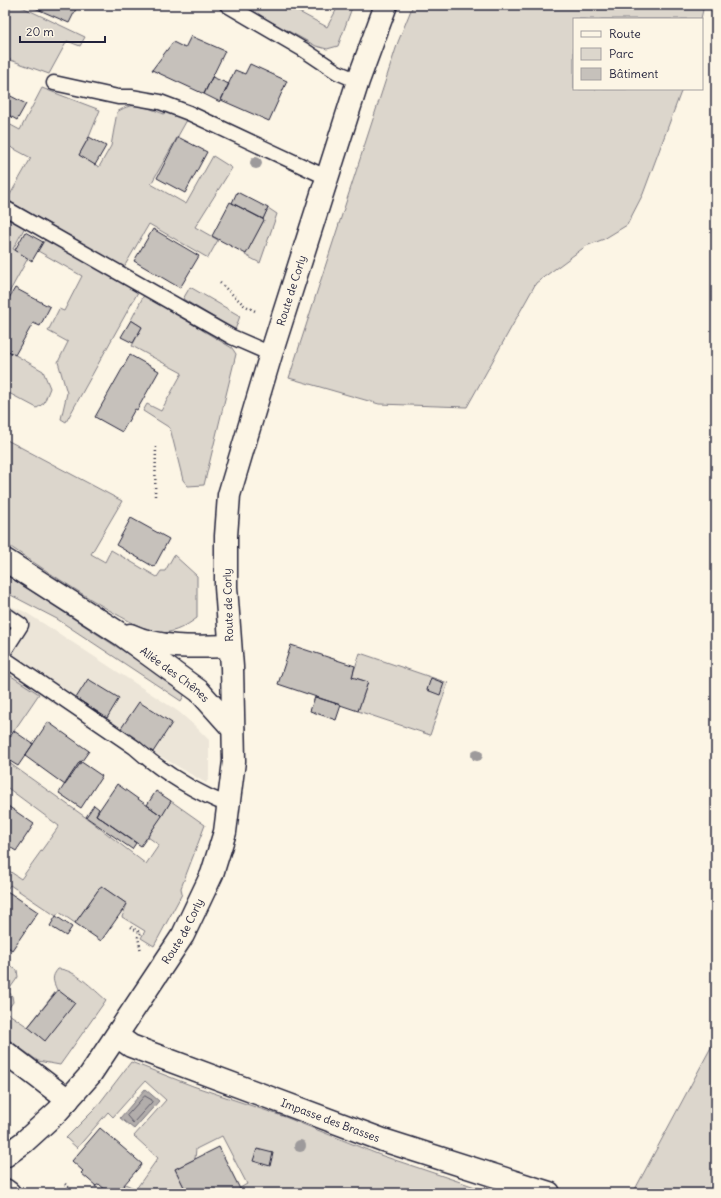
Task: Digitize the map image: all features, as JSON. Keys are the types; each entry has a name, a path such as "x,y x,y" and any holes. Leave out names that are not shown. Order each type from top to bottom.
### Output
{"street":[{"name":"Route de Corly","path":"5,1156 24,1142 68,1100 90,1075 183,935 199,905 212,874 225,832 234,761 226,536 229,495 271,354 358,81 386,5"},
{"name":"Allée des Chênes","path":"5,560 110,627 199,691 233,729"},
{"name":"Allée des Chênes","path":"110,627 133,637 165,644 200,647 229,646"},
{"name":"Impasse des Brasses","path":"117,1036 131,1046 383,1140 549,1193"},
{"path":"5,1052 68,1100"},
{"path":"5,1190 9,1193"}],"lane":[{"path":"227,5 304,50 337,72 358,81"},
{"path":"54,83 118,97 131,97 160,102 189,113 328,178"},
{"path":"5,208 232,337 271,354"},
{"path":"5,614 21,625 5,650"},
{"path":"5,659 134,747 151,762 213,800 228,806"}],"path":[{"path":"220,283 244,305 259,313"},
{"path":"155,496 156,446"},
{"path":"131,927 141,933 138,937"},
{"path":"65,1184 75,1193"},
{"path":"90,1193 96,1186"}],"shaded area":[{"path":"5,604 25,612 52,629 179,712 195,726 209,740 209,778 206,783 153,752 129,753 5,672"}],"green space":[{"path":"5,5 18,5 85,37 80,46 67,41 49,74 5,58"},
{"path":"240,5 286,5 327,27 339,5 353,5 338,46 327,49 316,46"},
{"path":"413,5 704,5 701,18 573,18 573,90 682,90 643,194 627,225 604,239 586,246 536,283 467,407 379,404 289,378 398,42"},
{"path":"42,88 100,110 89,137 79,155 99,167 111,146 117,112 123,108 129,106 140,106 164,114 166,110 187,120 151,184 186,204 213,156 232,168 195,227 218,240 208,258 149,224 124,267 7,200 31,158 5,144 5,122 20,130"},
{"path":"268,208 277,214 260,263 245,255 264,220 263,219"},
{"path":"5,215 25,227 13,249 28,258 5,300"},
{"path":"46,238 138,292 66,422 61,419 67,393 58,362 68,342 48,331 59,309 64,311 82,276 38,251"},
{"path":"190,287 240,316 235,330 183,299"},
{"path":"144,295 232,348 236,354 204,485 188,486 183,480 170,428 143,411 147,404 161,411 182,373 132,346 142,327 131,320"},
{"path":"5,349 43,371 50,388 44,403 37,408 5,391"},
{"path":"5,439 122,501 91,554 105,562 111,550 157,577 161,571 165,571 174,555 197,576 197,618 176,630 162,633 150,630 131,622 84,595 5,543"},
{"path":"5,574 186,692 181,701 57,619 5,592"},
{"path":"360,653 448,683 430,735 358,711 368,682 352,677"},
{"path":"5,672 39,694 5,744"},
{"path":"5,760 88,819 146,864 159,845 148,837 171,801 205,825 181,888 182,894 154,946 141,938 145,931 122,917 127,904 101,886 75,923 59,912 56,916 10,885 5,892 5,868 21,879 59,826 5,786"},
{"path":"5,963 17,970 18,977 8,991 12,996 13,1002 6,1012 28,1027 57,990 53,979 54,974 58,969 71,972 90,985 106,1000 60,1065 38,1061 5,1037"},
{"path":"716,1038 716,1193 633,1193"},
{"path":"131,1062 193,1086 285,1117 380,1155 493,1193 242,1193 240,1188 247,1184 222,1136 196,1149 195,1159 175,1169 187,1193 117,1193 125,1184 136,1189 158,1158 134,1136 166,1100 145,1081 113,1117 108,1112 77,1148 66,1138 95,1109"}],"water":[{"path":"145,1089 159,1101 134,1129 120,1118"}],"building":[{"path":"28,5 78,5 69,23"},
{"path":"191,36 225,51 204,94 152,70 173,42 185,48"},
{"path":"250,64 287,81 269,121 221,100 235,70 245,74"},
{"path":"212,77 229,84 220,102 204,94"},
{"path":"5,93 26,104 17,120 5,113"},
{"path":"89,137 106,146 95,165 79,155"},
{"path":"178,137 207,152 185,193 157,178"},
{"path":"237,192 268,208 263,219 232,203"},
{"path":"230,202 264,220 246,254 212,236"},
{"path":"153,229 199,256 180,288 134,261"},
{"path":"25,232 43,242 32,261 15,250"},
{"path":"15,288 50,307 40,326 33,323 15,355 5,349 5,305"},
{"path":"131,320 142,327 133,343 121,337"},
{"path":"130,355 159,371 137,410 135,409 122,432 95,417"},
{"path":"131,518 169,539 154,567 116,545"},
{"path":"291,645 355,666 352,677 368,682 358,711 278,684"},
{"path":"431,678 444,683 440,695 427,690"},
{"path":"88,679 119,698 107,718 76,698"},
{"path":"315,697 341,705 336,720 310,711"},
{"path":"139,702 172,723 153,752 120,730"},
{"path":"48,722 89,751 65,785 25,756"},
{"path":"14,731 33,744 18,766 5,758 5,744"},
{"path":"80,761 102,776 81,808 59,793"},
{"path":"117,784 162,816 141,846 96,815"},
{"path":"156,791 171,801 162,816 147,805"},
{"path":"5,804 34,824 16,851 5,844"},
{"path":"94,805 99,809 96,815 136,843 132,849 86,817"},
{"path":"101,886 127,904 101,941 75,923"},
{"path":"7,891 38,912 12,950 5,945 5,893"},
{"path":"56,916 72,927 66,936 50,926"},
{"path":"58,990 75,1003 45,1041 28,1027"},
{"path":"100,1128 142,1164 117,1193 109,1193 99,1184 96,1186 81,1173 83,1171 72,1161"},
{"path":"219,1147 242,1193 187,1193 175,1169"},
{"path":"257,1149 273,1153 270,1166 253,1161"}]}
